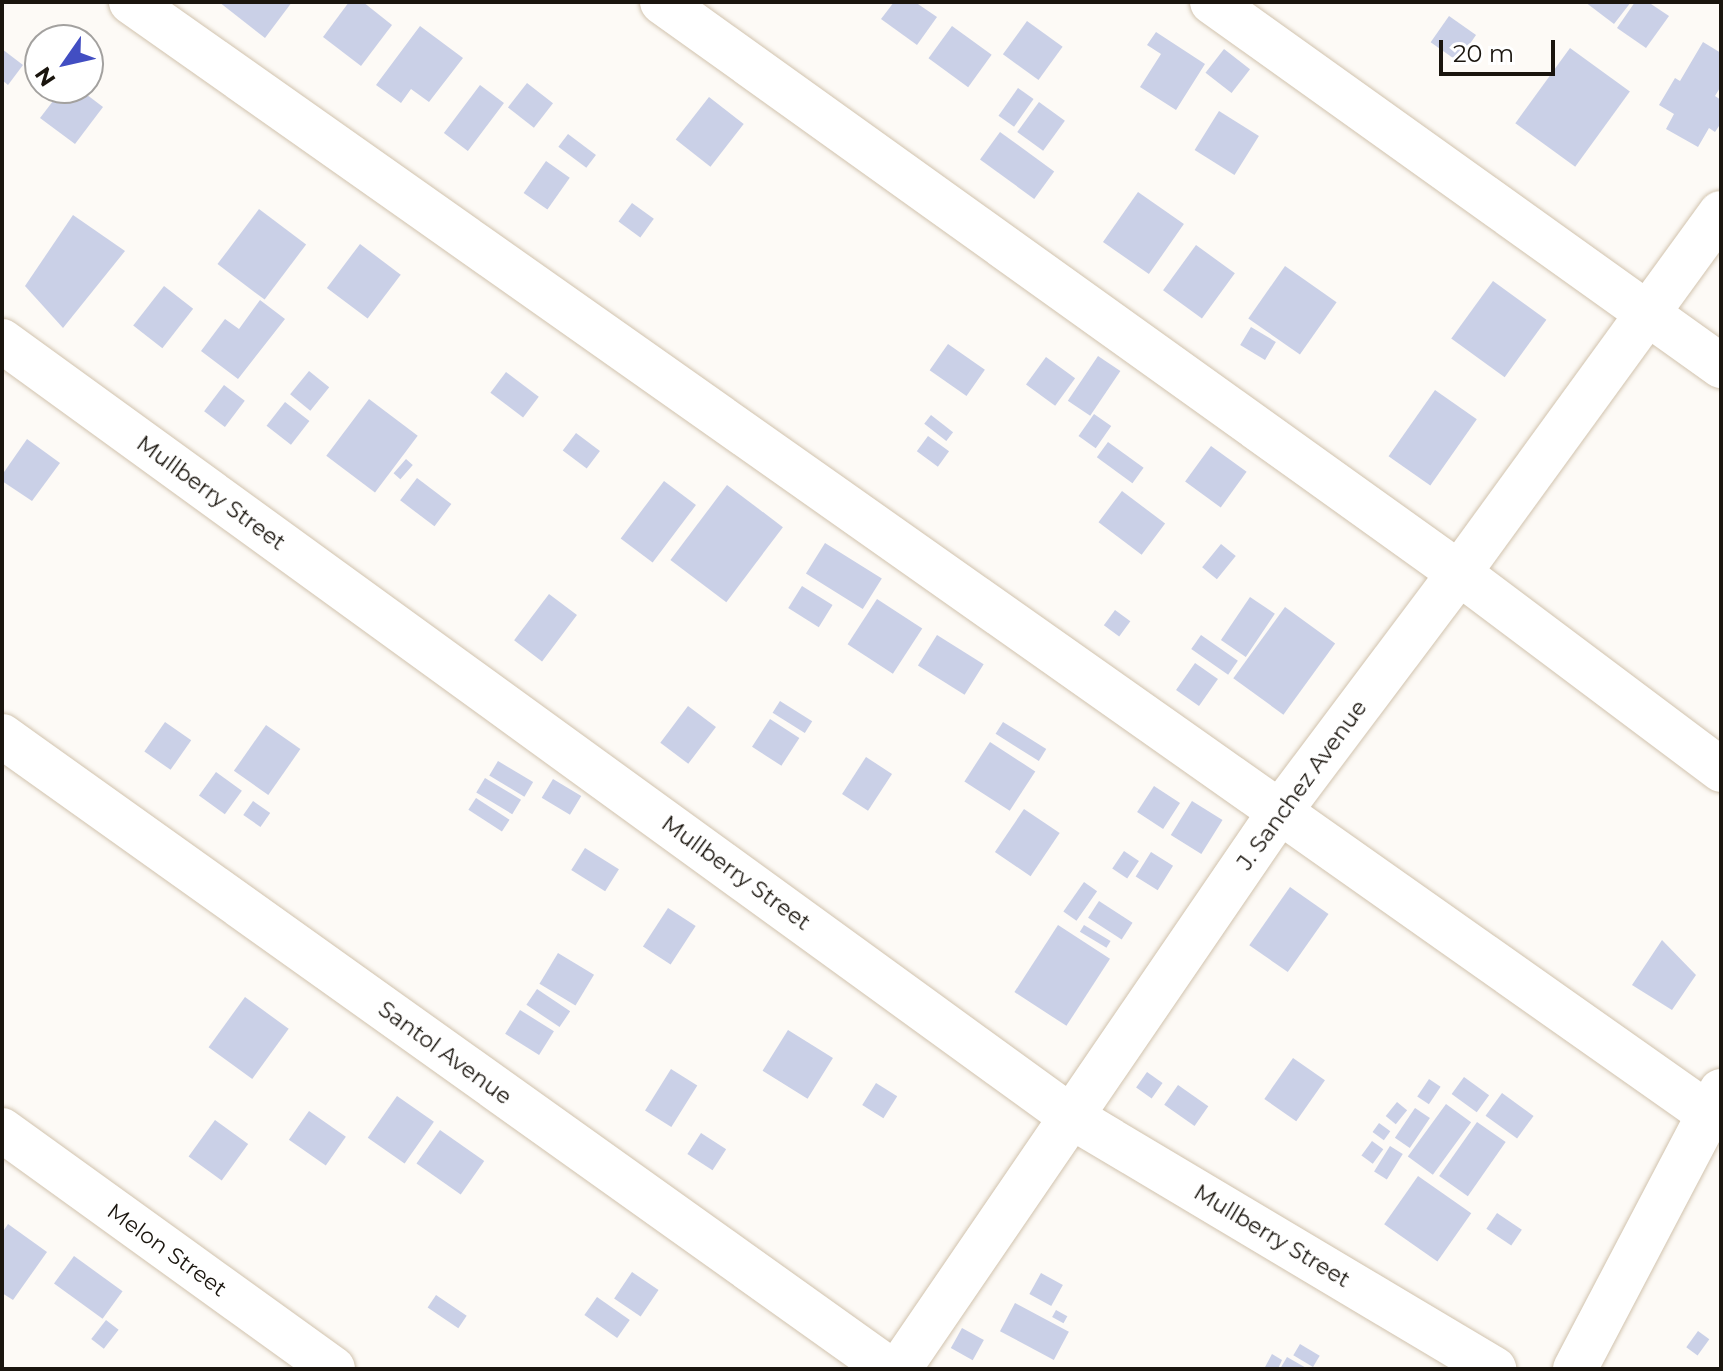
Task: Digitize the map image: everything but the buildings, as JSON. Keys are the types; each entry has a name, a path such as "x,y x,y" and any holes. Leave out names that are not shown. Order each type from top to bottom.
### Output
{"street":[{"path":"131,2 1278,814 1714,1102 1575,1369"},
{"path":"662,2 1459,573 1721,770"},
{"path":"1212,2 1721,366"},
{"name":"J. Sanchez Avenue","path":"899,1369 1278,814 1459,573 1721,213"},
{"name":"Mullberry Street","path":"2,341 1070,1116 1494,1369"},
{"name":"Santol Avenue","path":"2,736 889,1369"},
{"name":"Melon Street","path":"2,1130 333,1369"}]}
